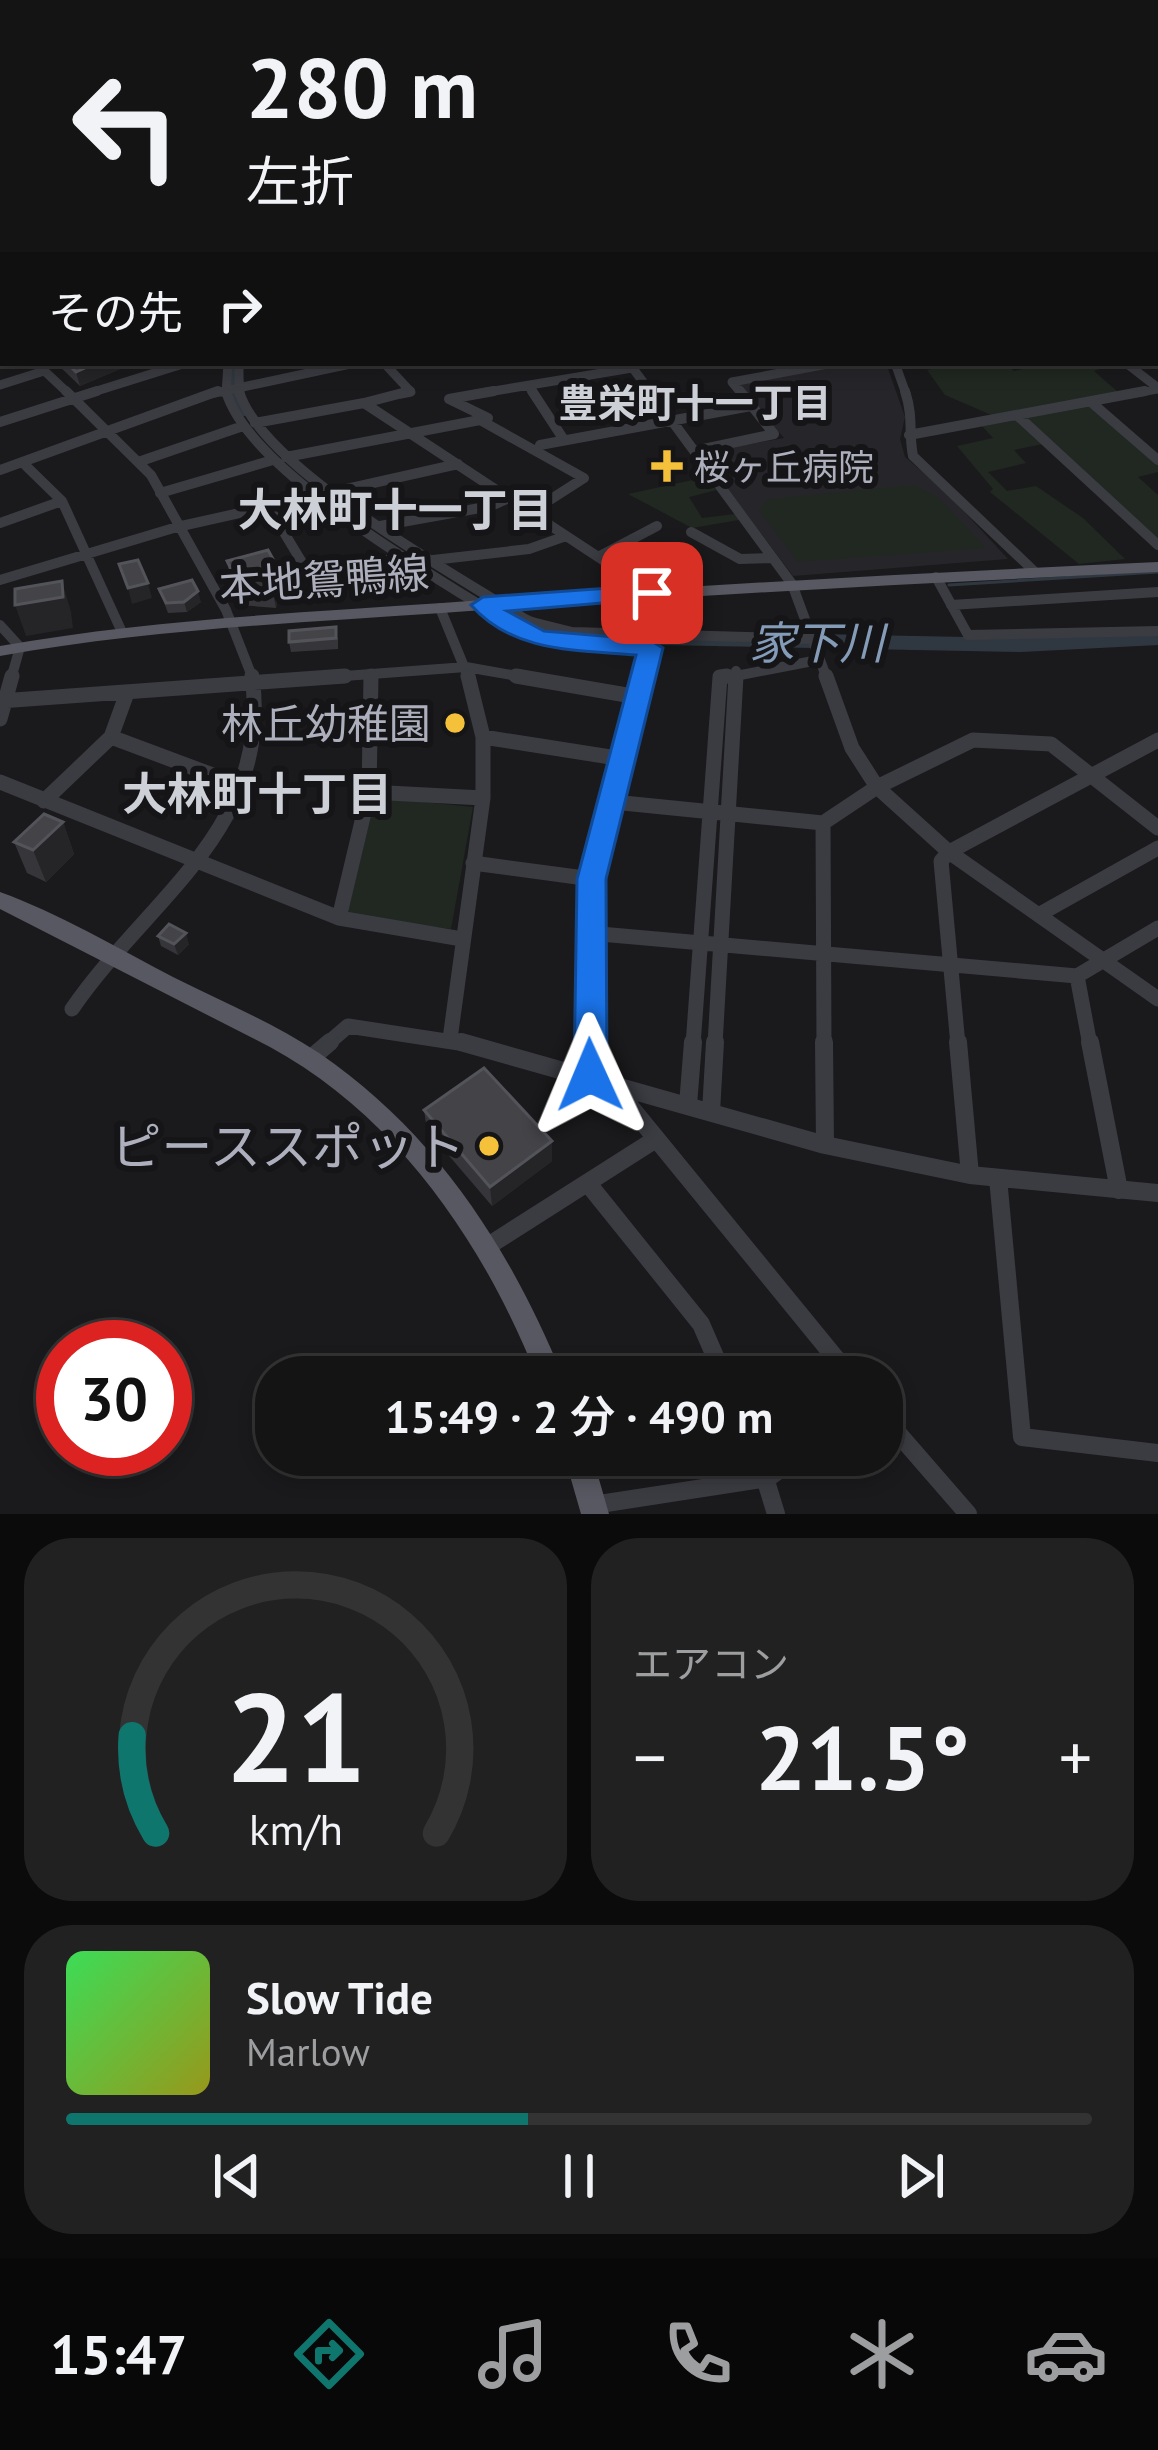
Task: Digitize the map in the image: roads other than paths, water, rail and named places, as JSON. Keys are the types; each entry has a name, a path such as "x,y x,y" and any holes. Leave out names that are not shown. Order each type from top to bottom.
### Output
{"main road":[{"name":"本地鴛鴨線","path":"0,651 121,630 231,621 792,584 1158,567"},
{"path":"0,900 310,1059 411,1148 488,1246 543,1356"},
{"path":"584,1476 594,1509"}],"street":[{"path":"704,0 784,0"},
{"path":"134,366 144,374"},
{"path":"0,422 175,366"},
{"path":"228,366 231,387 249,424 279,458 321,495 519,631 541,639 650,648 592,879 590,1075"},
{"path":"231,387 238,366"},
{"path":"0,470 231,387 340,366"},
{"path":"141,460 249,424 410,394 387,366"},
{"path":"531,512 584,478 449,399 626,366"},
{"path":"632,366 792,584 852,748 877,787 949,852 1158,999"},
{"path":"694,452 772,437 732,382 817,366"},
{"path":"896,366 914,418 909,435 913,456 981,515 1035,572"},
{"path":"1130,366 1158,388"},
{"path":"0,386 40,367 141,460 231,621 255,683 260,725 242,786 197,863 111,953 72,1009"},
{"path":"529,386 564,440"},
{"path":"909,435 1158,388"},
{"path":"1091,402 1158,460"},
{"path":"364,403 652,593"},
{"path":"540,445 751,406"},
{"path":"1019,417 1158,545"},
{"path":"160,493 279,458 473,420 489,421 595,477"},
{"path":"22,462 62,501 121,630"},
{"path":"0,580 177,527 458,464"},
{"path":"321,495 380,526 528,621 572,632 813,639"},
{"path":"380,526 490,506 511,497"},
{"path":"0,523 62,501"},
{"path":"268,506 303,564 412,559"},
{"path":"598,557 657,526"},
{"path":"692,532 740,559 772,558"},
{"path":"433,560 529,549 566,536"},
{"path":"936,577 968,635 1158,631"},
{"path":"951,605 1158,592"},
{"path":"440,608 466,667 483,737 483,798 450,1039"},
{"path":"0,625 20,647 0,719"},
{"path":"688,1105 720,677 818,660"},
{"path":"3,701 466,667 638,698"},
{"path":"711,1112 736,671"},
{"path":"338,918 369,792 370,675"},
{"path":"44,800 111,737 127,693"},
{"path":"111,737 242,786"},
{"path":"483,737 623,759"},
{"path":"614,802 823,823 877,787 973,740 1051,744 1158,828"},
{"path":"970,1175 941,861 949,852 1158,740"},
{"path":"0,782 338,918 462,939"},
{"path":"369,792 483,798"},
{"path":"823,823 825,1145"},
{"path":"1040,914 1158,848"},
{"path":"473,863 592,879"},
{"path":"589,933 1077,976 1158,928"},
{"path":"1077,976 1119,1190"},
{"path":"310,1059 348,1026 450,1039 825,1145 970,1175 1158,1193"},
{"path":"610,1082 833,1356"},
{"path":"488,1246 590,1186 656,1139"},
{"path":"998,1178 1022,1437 1158,1454"},
{"path":"590,1186 701,1324 715,1356"},
{"path":"903,1439 968,1514"},
{"path":"594,1509 771,1476"},
{"path":"768,1478 776,1514"}],"waterway":[{"name":"家下川","path":"233,366 233,398 240,412"},
{"path":"949,585 1158,572"},
{"name":"家下川","path":"506,612 556,636 665,641 1021,645 1158,638"}],"place":[{"name":"桜ヶ丘病院","path":"667,466"},
{"name":"林丘幼稚園","path":"455,723"},
{"name":"ピーススポット","path":"489,1146"}],"district":[{"name":"豊栄町十一丁目","path":"695,402"},
{"name":"大林町十一丁目","path":"395,509"},
{"name":"大林町十丁目","path":"257,793"}]}
